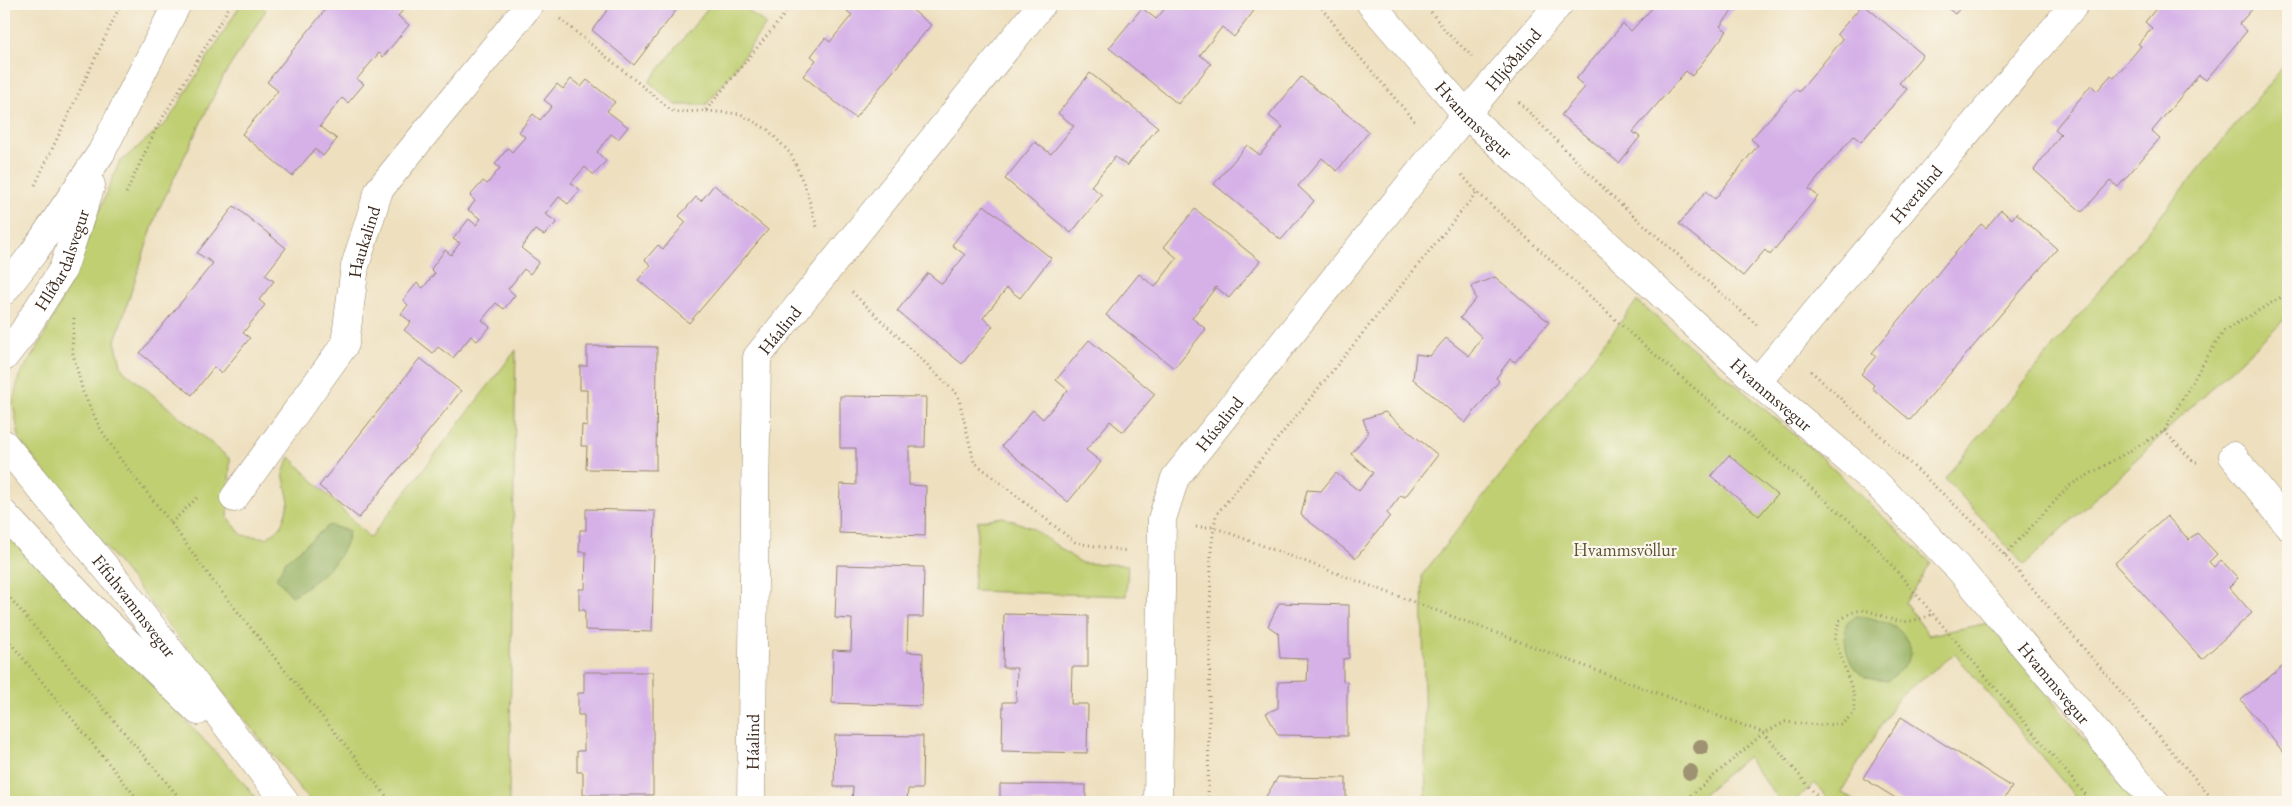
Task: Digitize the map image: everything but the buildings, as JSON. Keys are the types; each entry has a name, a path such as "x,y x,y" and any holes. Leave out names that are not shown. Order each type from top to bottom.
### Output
{"street":[{"name":"Hlíðardalsvegur","path":"4,291 34,252 101,153 177,4"},
{"name":"Haukalind","path":"234,498 345,344 355,266 379,190 530,4"},
{"name":"Háalind","path":"751,802 757,357 1042,4"},
{"name":"Hvammsvegur","path":"1371,4 1466,114 1757,382 1878,484 1961,571 2154,802"},
{"name":"Hljóðalind","path":"1466,114 1559,4"},
{"name":"Hveralind","path":"1757,382 2074,4"},
{"name":"Húsalind","path":"1158,802 1161,536 1162,519 1175,478 1466,114"},
{"name":"Hlíðardalsvegur","path":"4,357 22,334 63,269 101,153"},
{"name":"Fífuhvammsvegur","path":"4,444 120,585 285,802"},
{"path":"2233,456 2288,525"},
{"name":"Fífuhvammsvegur","path":"4,514 89,605 260,771"}],"path":[{"path":"35,186 121,4"},
{"path":"125,195 157,127 231,4"},
{"path":"706,110 793,4"},
{"path":"1319,4 1352,48 1477,192 1631,334 1866,535 2092,802"},
{"path":"556,16 674,112 706,110 741,114 768,130 791,154 806,189 818,228 812,236"},
{"path":"1208,802 1213,527 1216,515 1477,192"},
{"path":"846,287 958,395 974,462 1076,543 1128,551 1182,527 1213,527 1764,733 1822,802"},
{"path":"2005,555 2069,486 2164,431 2224,331 2288,293"},
{"path":"76,313 72,350 83,392 100,428 121,460 171,523 213,581 391,802"},
{"path":"2164,431 2194,462 2233,456"},
{"path":"4,591 183,802"},
{"path":"1683,802 1764,733 1785,722 1820,725 1842,724 1854,713 1854,695 1835,639 1839,621 1850,612 1870,610 1895,621 1918,621 1933,614"},
{"path":"4,635 139,801"},
{"path":"132,802 139,801"}],"green space":[{"path":"241,4 260,4 266,10 223,77 157,213 115,341 122,369 230,459 228,518 242,535 267,538 281,527 289,502 283,473 290,457 370,538 516,350 509,802 311,802 20,441 13,404 19,376 41,342 66,291 119,163 168,121"},
{"path":"711,4 739,4 766,24 728,78 706,105 676,105 649,82"},
{"path":"2288,61 2288,316 2024,565 1945,478"},
{"name":"Hvammsvöllur","path":"1637,301 1822,458 1931,563 1905,603 1929,635 1988,623 2136,802 2080,802 1955,654 1899,696 1841,792 1857,802 1831,802 1815,783 1793,802 1781,802 1747,757 1694,802 1426,802 1422,575"},
{"path":"1003,517 1032,528 1081,563 1128,565 1126,596 973,591 978,521"},
{"path":"329,525 349,531 342,552 320,577 292,596 276,578 286,561"},
{"path":"4,528 238,776 259,802 4,802"},
{"path":"1856,616 1874,619 1892,626 1900,631 1910,646 1909,659 1901,670 1887,681 1868,678 1855,669 1851,662 1846,647 1845,631 1846,624"}]}
